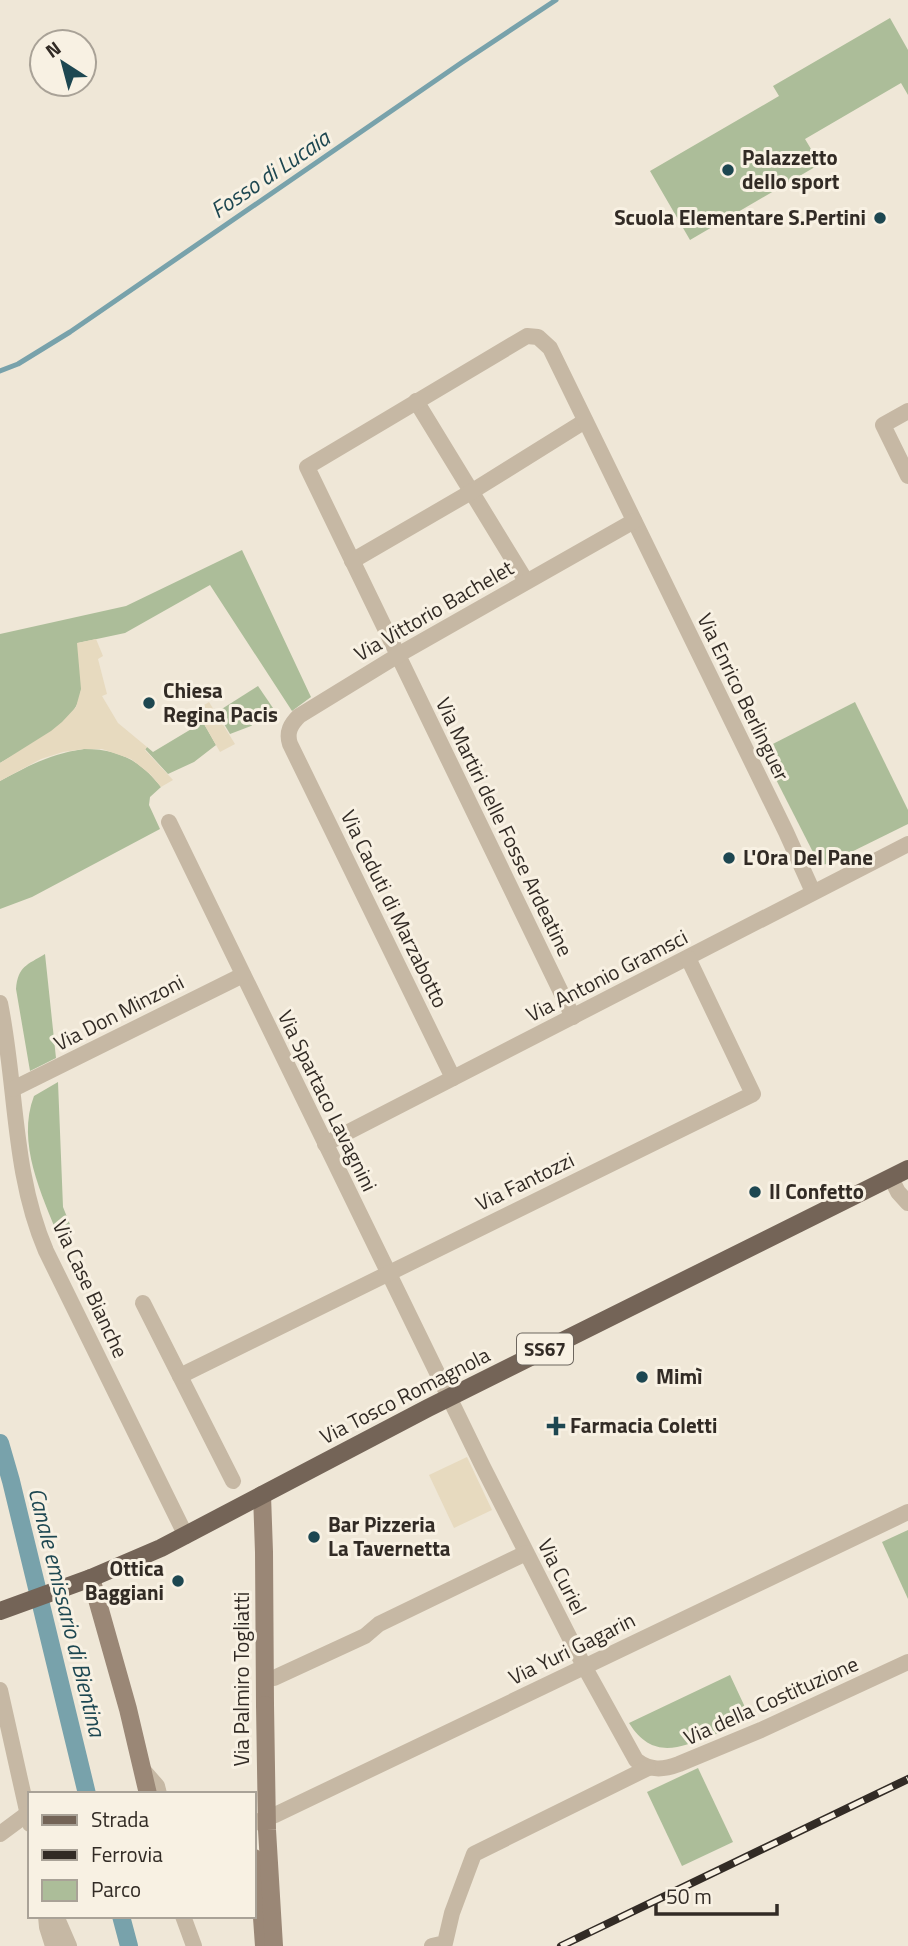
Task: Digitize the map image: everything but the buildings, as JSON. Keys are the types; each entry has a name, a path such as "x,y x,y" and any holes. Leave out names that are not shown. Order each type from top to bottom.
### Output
{"main road":[{"name":"Via Tosco Romagnola","path":"80,1582 186,1536 449,1398 908,1170"},
{"name":"Via Palmiro Togliatti","path":"262,1496 267,1830 274,1946"},
{"name":"SS67","path":"0,1611 80,1582"},
{"path":"80,1582 106,1625 148,1792"},
{"path":"256,1867 264,1946"}],"street":[{"name":"Via Enrico Berlinguer","path":"416,401 527,336 542,340 550,348 813,892"},
{"path":"416,401 526,582"},
{"name":"Via Martiri delle Fosse Ardeatine","path":"416,401 307,467 573,1017"},
{"path":"908,411 883,425 908,476"},
{"path":"352,561 471,492 585,421"},
{"name":"Via Vittorio Bachelet","path":"297,758 288,740 294,721 398,655 634,521"},
{"name":"Via Caduti di Marzabotto","path":"297,758 453,1078"},
{"name":"Via Spartaco Lavagnini","path":"169,822 449,1398"},
{"name":"Via Antonio Gramsci","path":"325,1144 908,844"},
{"name":"Via Fantozzi","path":"180,1376 753,1094 688,958"},
{"name":"Via Don Minzoni","path":"13,1089 243,975"},
{"name":"Via Case Bianche","path":"0,1003 25,1187 39,1236 186,1536"},
{"path":"891,1178 908,1203"},
{"path":"143,1303 233,1481"},
{"name":"Via Curiel","path":"449,1398 583,1666 632,1755 648,1768"},
{"name":"Via Yuri Gagarin","path":"256,1822 908,1512"},
{"path":"274,1678 365,1636 379,1624 526,1553"},
{"name":"Via della Costituzione","path":"432,1946 446,1943 452,1913 474,1854 648,1768 679,1764 761,1730 908,1662"},
{"path":"0,1690 28,1815"},
{"path":"143,1770 157,1786 158,1792"},
{"path":"0,1834 28,1820"},
{"path":"46,1918 53,1946"},
{"path":"58,1918 69,1946"},
{"path":"184,1918 194,1946"}],"green space":[{"path":"890,18 908,50 908,95 901,83 805,139 820,164 690,240 650,171 779,96 773,86"},
{"path":"242,550 311,697 292,711 210,585 125,633 78,643 82,685 75,708 51,732 0,763 0,634 126,606"},
{"path":"258,686 273,708 251,726 230,734 217,712"},
{"path":"855,702 908,810 908,824 821,865 761,750"},
{"path":"203,722 216,745 194,762 168,774 145,749 147,747 153,752"},
{"path":"84,749 118,754 136,763 153,778 161,787 150,797 149,805 160,829 32,897 0,909 0,781 50,757"},
{"path":"45,954 56,1058 30,1071 16,989 17,981 28,964"},
{"path":"58,1082 63,1207 73,1232 59,1238 33,1168 28,1132 34,1096"},
{"path":"908,1530 908,1599 882,1542"},
{"path":"730,1675 751,1720 687,1745 666,1748 647,1742 629,1723"},
{"path":"698,1768 733,1842 682,1866 647,1792"}],"shaded area":[{"path":"96,639 103,656 98,659 107,694 102,696 118,723 147,747 145,750 173,780 161,787 131,759 102,749 84,749 41,759 0,781 0,763 51,731 76,707 81,689 77,643"},
{"path":"209,702 235,744 220,752 196,710"},
{"path":"467,1457 492,1510 454,1528 429,1475"}],"waterway":[{"name":"Fosso di Lucaia","path":"0,371 18,364 70,332 556,0"},
{"name":"Canale emissario di Bientina","path":"0,1443 87,1792"},
{"name":"Canale emissario di Bientina","path":"122,1918 129,1946"}],"railway":[{"path":"561,1946 908,1779"}],"place":[{"name":"Palazzetto dello sport","path":"728,170"},
{"name":"Scuola Elementare S.Pertini","path":"880,218"},
{"name":"Chiesa Regina Pacis","path":"149,703"},
{"name":"L'Ora Del Pane","path":"729,858"},
{"name":"Il Confetto","path":"755,1192"},
{"name":"Mimì","path":"642,1377"},
{"name":"Farmacia Coletti","path":"556,1426"},
{"name":"Bar Pizzeria La Tavernetta","path":"314,1537"},
{"name":"Ottica Baggiani","path":"178,1581"}]}
